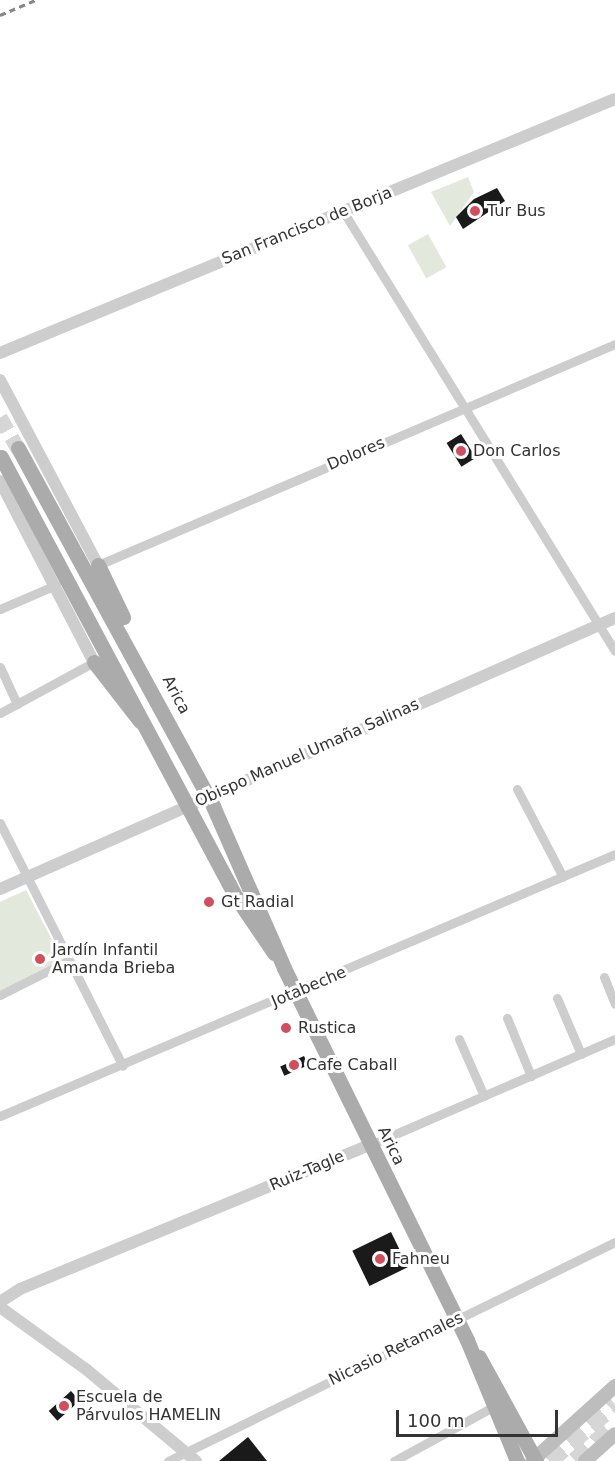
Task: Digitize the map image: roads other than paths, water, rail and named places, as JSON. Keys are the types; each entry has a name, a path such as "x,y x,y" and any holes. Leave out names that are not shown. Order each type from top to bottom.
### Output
{"main road":[{"name":"Arica","path":"18,448 154,692 208,796 284,968 370,1144 456,1319 502,1394 534,1460"},
{"name":"Arica","path":"1,457 190,804 237,897 284,968"},
{"path":"98,565 154,692"},
{"path":"94,662 120,700 152,734"},
{"name":"Arica","path":"467,1340 491,1408 517,1461"},
{"path":"534,1460 615,1386"},
{"path":"585,1461 615,1434"}],"street":[{"name":"San Francisco de Borja","path":"0,353 615,99"},
{"path":"343,211 615,651"},
{"name":"Dolores","path":"98,565 615,344"},
{"path":"0,380 98,565"},
{"path":"0,481 94,662 0,713"},
{"path":"0,609 56,585"},
{"name":"Obispo Manuel Umaña Salinas","path":"0,889 615,618"},
{"path":"0,667 16,704"},
{"path":"518,789 563,877"},
{"path":"0,823 123,1066"},
{"name":"Jotabeche","path":"0,1116 297,993 615,854"},
{"path":"0,995 69,960"},
{"path":"603,977 615,1004"},
{"path":"557,998 581,1054"},
{"path":"507,1018 531,1076"},
{"path":"459,1039 484,1096"},
{"name":"Ruiz-Tagle","path":"0,1302 20,1289 370,1144 615,1039"},
{"name":"Nicasio Retamales","path":"168,1461 188,1458 456,1319 615,1242"},
{"path":"0,1307 87,1370 188,1458"},
{"path":"394,1461 491,1408"}],"tunnel":[{"path":"0,417 18,448"},
{"path":"549,1461 615,1404"},
{"path":"575,1461 615,1426"}],"railway":[{"path":"0,15 36,0"}],"place":[{"name":"Tur Bus","path":"475,211"},
{"name":"Don Carlos","path":"461,451"},
{"name":"Gt Radial","path":"209,902"},
{"name":"Jardín Infantil Amanda Brieba","path":"40,959"},
{"name":"Rustica","path":"286,1028"},
{"name":"Cafe Caball","path":"294,1065"},
{"name":"Fahneu","path":"380,1259"},
{"name":"Escuela de Párvulos HAMELIN","path":"64,1406"}]}
